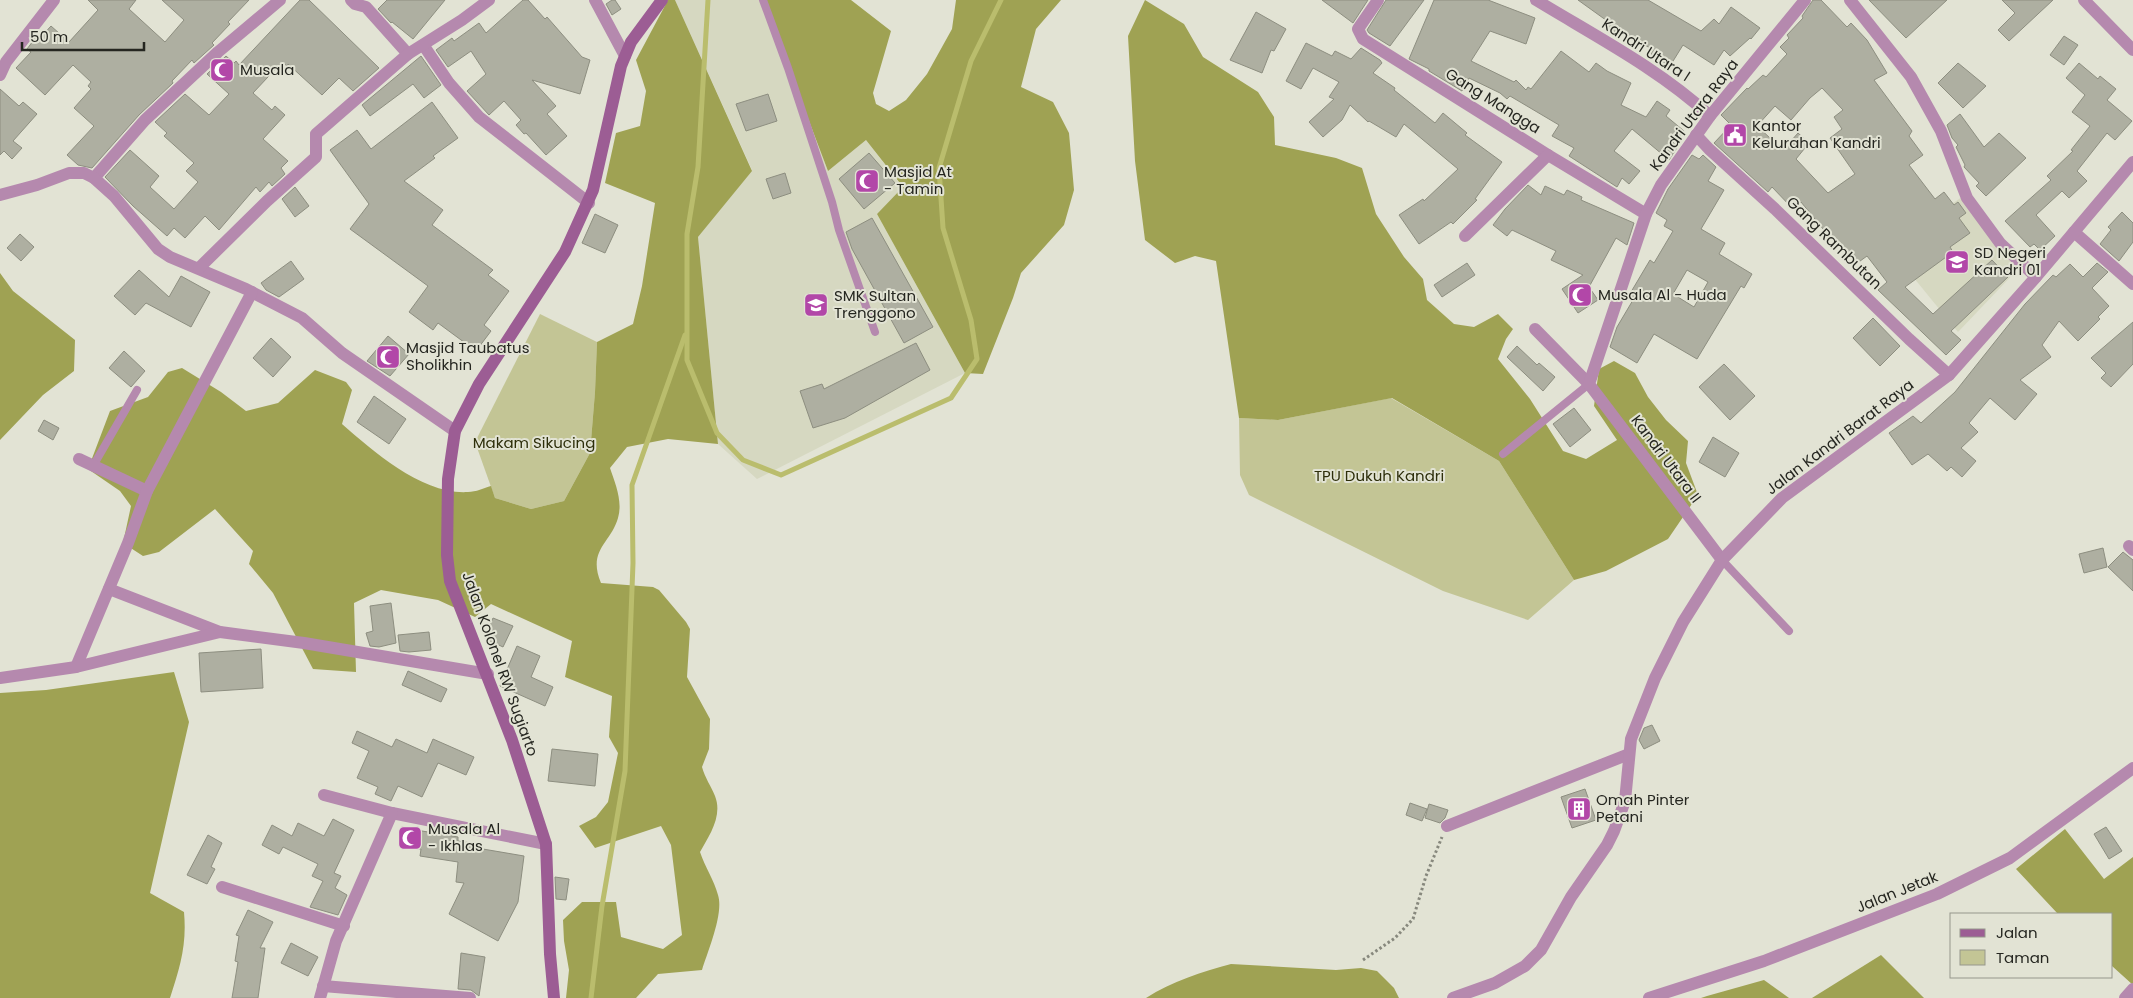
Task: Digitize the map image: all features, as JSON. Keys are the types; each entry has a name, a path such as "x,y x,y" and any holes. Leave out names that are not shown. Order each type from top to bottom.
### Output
{"main road":[{"name":"Jalan Kolonel RW Sugiarto","path":"554,998 550,954 546,844 488,674 450,581 448,565 448,479 456,431 480,384 565,252 589,203 625,56 631,42 662,0"}],"street":[{"path":"0,75 3,60 54,0"},
{"path":"94,178 145,120 218,52 280,0"},
{"path":"351,0 355,4 366,7 408,54"},
{"path":"199,268 267,201 316,157 316,134 408,54 424,46 489,0"},
{"path":"596,0 625,56"},
{"name":"Gang Mangga","path":"1378,0 1358,29 1363,39 1646,214"},
{"name":"Kandri Utara I","path":"1536,0 1654,73 1694,100 1710,116"},
{"name":"Kandri Utara Raya","path":"1590,380 1646,214 1662,185 1710,116 1806,0"},
{"path":"1850,0 1911,77 1941,131 1967,198 2000,243 2036,277"},
{"path":"2084,0 2133,50"},
{"path":"424,46 449,83 478,117 589,203"},
{"name":"Gang Rambutan","path":"1696,135 1840,270 1909,340 1949,375"},
{"path":"1465,236 1548,155"},
{"name":"Jalan Kandri Barat Raya","path":"1453,998 1495,983 1525,966 1541,950 1570,896 1614,831 1625,801 1631,739 1654,678 1683,622 1722,560 1782,498 1949,375 2036,277 2133,162"},
{"path":"0,195 37,185 69,173 84,174 94,178 114,196 158,248 170,257 252,292 302,318 342,353 456,431"},
{"path":"2074,232 2133,284"},
{"path":"76,667 148,491 252,292"},
{"name":"Kandri Utara II","path":"1535,329 1590,380 1722,560"},
{"path":"79,459 148,491"},
{"path":"109,589 220,632 488,674"},
{"path":"0,678 76,667 220,632"},
{"path":"1447,826 1629,754"},
{"name":"Jalan Jetak","path":"1649,998 1764,961 1937,894 2010,858 2133,768"},
{"path":"324,794 392,813 546,844"},
{"path":"392,813 336,941 322,992 470,998"},
{"path":"222,887 344,926"},
{"path":"2125,998 2133,989"}],"lane":[{"path":"763,0 788,68 832,202 839,230 875,332"},
{"path":"1504,454 1590,380"},
{"path":"93,466 137,390"},
{"path":"1722,560 1788,631"}],"path":[{"path":"1363,960 1395,938 1413,919 1426,876 1447,826"}],"shaded area":[{"name":"SMK Sultan Trenggono","path":"675,0 763,0 828,171 866,140 903,188 877,214 965,373 757,479 718,444 698,237 752,170"},
{"name":"SD Negeri Kandri 01","path":"1962,197 2019,268 1958,332 1896,256 1931,218"}],"green space":[{"path":"668,0 675,0 752,171 698,237 718,444 668,439 627,447 610,468 620,505 615,527 598,555 597,572 601,583 653,587 659,590 690,629 687,677 710,719 709,749 702,767 717,803 714,826 700,852 718,895 719,912 702,970 658,974 636,998 566,998 569,970 564,941 563,920 582,902 616,902 621,937 663,949 682,935 671,845 661,826 595,848 579,826 596,817 608,802 618,753 609,737 612,696 565,677 572,641 491,604 475,617 438,600 381,590 354,603 356,672 313,669 273,593 249,564 253,551 215,509 159,552 143,556 123,543 131,506 120,491 88,469 110,411 148,397 168,372 182,368 221,392 246,411 278,403 315,370 346,382 352,390 342,424 384,459 417,479 434,487 451,491 471,492 491,486 495,498 531,509 564,501 590,453 597,342 633,324 642,286 655,203 605,183 616,133 640,126 646,91 636,60"},
{"path":"763,0 851,0 891,31 873,93 876,104 889,111 906,100 927,74 952,29 956,0 1061,0 1036,29 1021,87 1053,102 1069,133 1074,190 1064,225 1021,273 983,374 965,373 877,214 903,187 866,140 828,171"},
{"path":"1145,0 1184,24 1203,57 1258,92 1274,117 1275,145 1336,158 1362,168 1376,214 1404,257 1423,279 1427,300 1454,324 1474,327 1498,314 1513,329 1506,339 1498,359 1530,399 1563,451 1586,459 1617,440 1594,406 1599,369 1614,361 1635,373 1648,397 1666,420 1688,441 1686,463 1698,495 1668,539 1606,571 1574,580 1499,461 1392,398 1278,420 1239,418 1216,261 1195,256 1175,263 1145,240 1135,161 1128,36"},
{"path":"0,273 13,291 75,340 74,371 43,395 0,440"},
{"name":"Makam Sikucing","path":"540,314 597,342 595,392 590,453 564,501 531,509 495,498 475,442"},
{"name":"TPU Dukuh Kandri","path":"1391,398 1499,461 1574,580 1528,620 1443,591 1249,495 1240,475 1239,418 1278,420"},
{"path":"174,672 189,722 150,893 184,912 185,924 182,956 170,998 0,998 0,693 46,690"},
{"path":"2065,829 2104,879 2133,857 2133,985 2113,967 2113,913 2057,913 2016,869"},
{"path":"1881,955 1924,998 1812,998"},
{"path":"1231,964 1336,970 1361,968 1377,971 1394,988 1399,998 1146,998 1177,982"},
{"path":"1764,980 1789,998 1701,998 1707,996"}],"building":[{"path":"88,0 136,0 129,9 165,42 184,20 162,0 249,0 228,22 230,24 212,43 214,45 194,63 192,60 172,81 173,83 139,115 92,168 78,165 67,155 94,126 74,108 91,89 88,86 91,82 73,65 45,95 16,68 31,52 27,49 36,37 39,39 51,26 69,42 98,10"},
{"path":"300,0 309,0 379,68 353,91 339,78 322,95 288,64 287,66 282,62 253,93 272,110 275,106 285,115 263,139 288,161 281,168 285,174 272,186 269,182 260,192 256,187 219,230 205,216 185,238 174,228 167,236 133,206 105,177 130,150 159,176 150,187 174,209 198,182 186,171 194,163 164,136 167,133 155,122 185,94 209,115 229,94 207,74 226,56 234,63 236,61 239,65"},
{"path":"387,0 445,0 413,39 391,23 378,9"},
{"path":"523,0 528,0 545,19 547,17 582,57 590,60 580,94 532,80 556,106 547,114 567,136 546,155 516,125 521,120 504,101 489,115 467,91 486,74 471,51 448,67 436,50 452,38 454,41 479,23 486,33"},
{"path":"615,0 621,9 612,15 606,4"},
{"path":"1322,0 1368,0 1353,23"},
{"path":"1386,0 1424,0 1390,46 1367,30"},
{"path":"1434,0 1488,0 1535,18 1526,44 1490,31 1471,61 1514,82 1516,80 1526,90 1528,87 1531,89 1561,51 1589,72 1596,63 1631,83 1621,105 1646,117 1657,101 1670,110 1666,116 1684,131 1673,143 1678,146 1669,160 1632,129 1614,151 1640,171 1629,184 1622,178 1617,187 1569,156 1574,148 1552,136 1559,125 1510,96 1507,99 1500,93 1469,78 1462,91 1429,71 1429,69 1409,59"},
{"path":"1578,0 1648,0 1701,31 1714,19 1719,24 1731,7 1760,28 1751,39 1730,56 1724,50 1714,65 1683,45 1670,66 1651,54 1653,50 1624,32 1621,36 1608,27 1610,23"},
{"path":"1813,0 1821,0 1847,27 1851,23 1867,40 1887,73 1874,80 1912,131 1909,136 1923,155 1909,165 1935,199 1944,192 1954,205 1958,202 1966,213 1959,218 1970,233 1950,247 1953,252 1905,287 1933,314 1992,260 2008,277 1951,331 1961,340 1946,355 1878,290 1887,282 1867,256 1856,264 1840,243 1837,246 1801,202 1793,209 1772,187 1768,192 1714,143 1731,125 1721,115 1747,88 1763,75 1766,77 1787,54 1780,47 1789,38 1787,35 1803,18 1802,16","holes":["1822,88 1843,110 1834,117 1842,129 1830,138 1855,174 1828,193 1796,159 1809,143 1798,133 1783,150 1757,126 1775,106 1791,120 1810,98"]},
{"path":"1869,0 1947,0 1906,38"},
{"path":"2002,0 2053,0 2009,41 1998,30 2015,13"},
{"path":"1256,12 1286,29 1274,51 1271,50 1262,73 1230,60"},
{"path":"2064,36 2078,45 2064,65 2050,55"},
{"path":"1306,43 1332,56 1335,51 1351,59 1361,48 1380,60 1382,63 1373,73 1395,88 1394,90 1435,123 1443,113 1467,133 1465,135 1502,162 1475,199 1477,200 1453,224 1451,222 1419,244 1399,215 1423,199 1424,201 1458,169 1404,124 1396,137 1368,122 1350,105 1342,120 1323,137 1309,122 1334,99 1329,97 1339,82 1313,68 1301,89 1286,81"},
{"path":"421,56 441,85 424,98 413,84 370,116 362,105"},
{"path":"1958,63 1986,86 1963,108 1938,83"},
{"path":"2079,63 2098,79 2100,76 2116,89 2107,100 2132,121 2115,140 2107,133 2077,171 2087,181 2069,198 2062,191 2036,215 2055,236 2040,250 2034,244 2030,247 2005,221 2051,180 2047,176 2073,151 2071,150 2090,126 2072,112 2085,95 2066,78"},
{"path":"0,89 19,106 23,102 37,114 13,141 22,148 12,159 4,151 0,155"},
{"path":"768,94 777,121 746,131 736,104"},
{"path":"432,102 458,138 404,181 443,210 432,225 493,270 488,275 509,291 484,325 491,331 476,351 438,323 433,330 409,312 428,286 350,229 369,204 330,150 357,130 371,149"},
{"path":"1960,114 1984,147 1999,133 2026,158 1986,196 1976,186 1979,183 1964,167 1965,165 1956,147 1958,145 1952,138 1947,125"},
{"name":"Masjid At - Tamin","path":"869,153 895,183 864,209 839,179"},
{"path":"1692,155 1699,159 1703,155 1716,167 1708,181 1724,190 1701,229 1725,243 1719,254 1752,274 1744,288 1741,286 1697,359 1654,334 1637,363 1610,347 1617,327 1633,300 1628,297 1650,260 1654,263 1673,231 1664,226 1667,220 1656,213 1668,189","holes":["1687,270 1708,282 1694,307 1673,294"]},
{"path":"785,173 791,193 773,199 766,179"},
{"path":"1528,185 1541,195 1545,186 1564,195 1567,190 1582,197 1581,200 1634,223 1627,245 1616,238 1589,287 1598,300 1578,313 1562,289 1583,275 1551,260 1556,251 1512,230 1507,236 1493,225 1505,209"},
{"path":"295,187 309,206 295,217 282,199"},
{"path":"2122,212 2133,223 2133,242 2119,261 2100,244 2111,230 2108,227"},
{"path":"595,214 618,225 605,253 582,243"},
{"path":"872,218 933,327 904,343 852,249 846,232"},
{"path":"20,234 34,247 21,261 7,248"},
{"path":"291,261 304,279 279,297 266,290 261,283"},
{"path":"1467,263 1475,275 1442,297 1434,285"},
{"path":"2097,263 2108,272 2092,288 2109,306 2098,317 2100,319 2078,341 2059,321 2042,345 2051,357 2020,380 2037,394 2015,420 1990,398 1969,423 1978,432 1961,448 1976,461 1962,477 1951,467 1947,471 1928,454 1912,465 1889,433 1913,416 1921,423 1955,392 2025,304 2053,275 2056,277 2070,264 2083,277"},
{"path":"139,270 169,297 181,276 210,292 191,327 146,303 135,315 114,296"},
{"path":"1873,318 1900,346 1880,366 1853,338"},
{"path":"2133,322 2133,364 2111,387 2101,378 2106,373 2091,358"},
{"name":"Masjid Taubatus Sholikhin","path":"388,336 409,354 390,376 367,361"},
{"path":"271,338 291,357 273,377 253,358"},
{"path":"916,343 930,370 845,418 813,428 800,391 822,384 824,389"},
{"path":"1517,346 1537,365 1539,363 1555,377 1543,391 1507,357"},
{"path":"124,351 145,371 131,387 109,368"},
{"path":"1724,364 1755,396 1730,420 1699,387"},
{"path":"374,396 406,419 389,444 357,422"},
{"path":"1574,408 1591,430 1570,447 1553,424"},
{"path":"44,420 59,428 53,440 38,431"},
{"path":"1713,437 1739,453 1725,477 1699,462"},
{"path":"2103,548 2107,567 2084,573 2079,554"},
{"path":"2123,552 2133,560 2133,591 2108,567"},
{"path":"391,603 396,643 379,647 370,646 366,633 373,631 370,606"},
{"path":"493,618 513,626 503,647 484,638"},
{"path":"429,632 431,650 400,651 398,635"},
{"path":"517,646 540,656 531,677 553,687 545,706 500,686"},
{"path":"261,649 263,688 201,692 199,653"},
{"path":"408,671 447,689 441,702 402,685"},
{"path":"1652,725 1660,741 1644,749 1639,740 1644,728"},
{"path":"357,731 392,747 396,739 427,753 433,739 474,757 466,775 438,763 422,797 398,786 391,801 375,794 378,787 357,778 369,751 352,743"},
{"path":"552,749 598,754 595,786 548,781"},
{"name":"Omah Pinter Petani","path":"1585,789 1596,820 1572,828 1561,797"},
{"path":"1410,803 1427,809 1422,821 1406,815"},
{"path":"1429,804 1448,810 1445,818 1440,823 1425,818"},
{"path":"333,819 354,830 334,873 341,876 335,888 347,895 338,915 310,907 323,881 312,876 318,864 283,847 279,854 262,845 272,825 292,836 298,823 324,836"},
{"path":"2106,827 2122,851 2109,859 2094,834"},
{"path":"404,828 458,837 458,841 478,844 477,848 524,856 518,902 498,941 449,914 464,883 456,882 458,862 420,856 421,849 401,847"},
{"path":"208,835 222,843 211,867 215,869 207,884 187,875"},
{"path":"555,877 569,879 566,900 556,899"},
{"path":"248,910 273,922 260,948 265,948 258,998 232,998 238,962 235,961 239,936 236,935"},
{"path":"291,943 318,957 308,976 281,963"},
{"path":"461,953 485,957 479,996 471,990 458,989"}],"waterway":[{"path":"708,0 698,167 687,234 687,360 717,433 743,460 781,475 951,398 977,359 971,320 943,228 939,168 971,61 1001,0"},
{"path":"591,998 602,906 625,771 633,563 632,485 685,335"}],"place":[{"name":"Musala","path":"222,70"},
{"name":"Kantor Kelurahan Kandri","path":"1735,135"},
{"name":"Masjid At - Tamin","path":"867,181"},
{"name":"SD Negeri Kandri 01","path":"1957,262"},
{"name":"Musala Al - Huda","path":"1580,295"},
{"name":"SMK Sultan Trenggono","path":"816,305"},
{"name":"Masjid Taubatus Sholikhin","path":"388,357"},
{"name":"Omah Pinter Petani","path":"1579,809"},
{"name":"Musala Al - Ikhlas","path":"410,838"}]}
